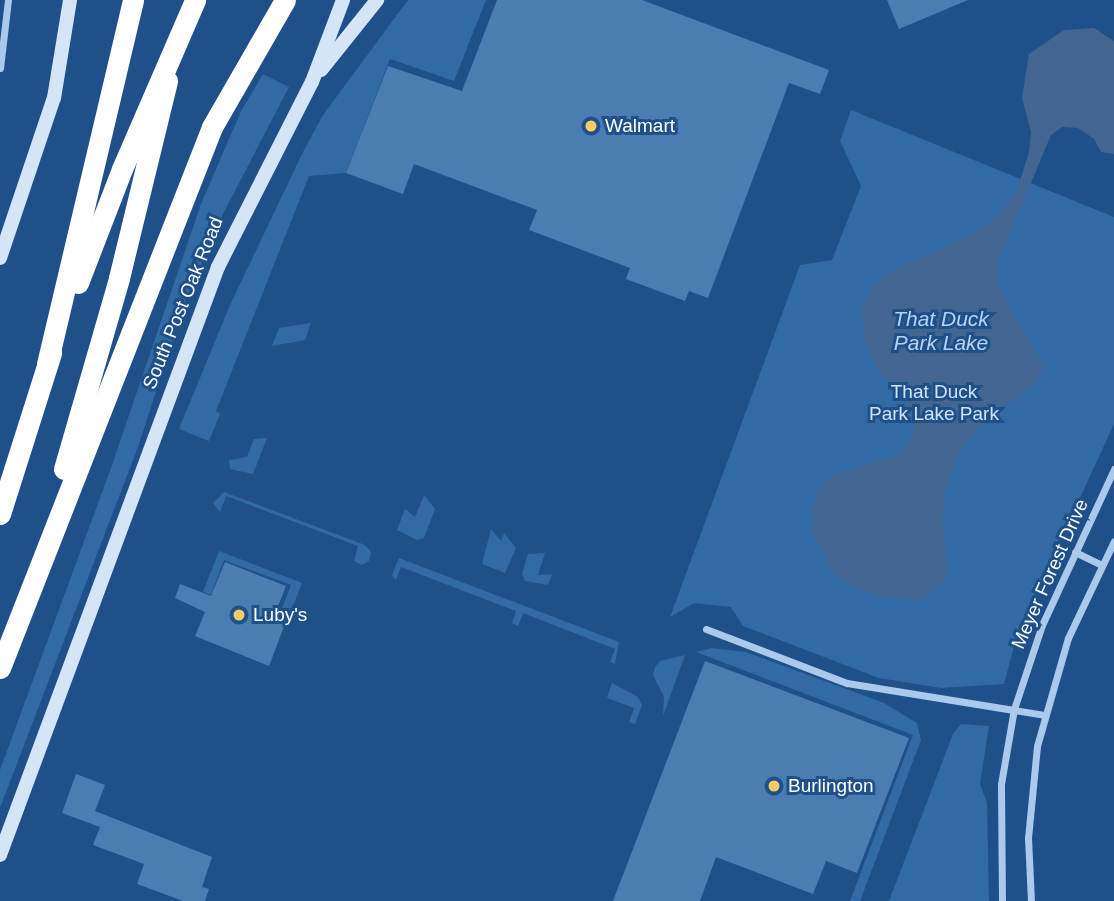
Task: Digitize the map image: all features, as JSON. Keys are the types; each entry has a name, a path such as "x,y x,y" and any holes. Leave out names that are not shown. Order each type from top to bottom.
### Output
{"highway":[{"path":"47,364 133,0"},
{"path":"29,592 119,278 185,0"},
{"path":"0,514 47,364 122,169 195,0"},
{"path":"0,668 212,127 285,0"}],"main road":[{"path":"0,258 54,98 70,0"},
{"name":"South Post Oak Road","path":"0,855 218,267 312,82 343,0"},
{"path":"312,82 377,0"}],"street":[{"path":"0,68 8,0"},
{"name":"Meyer Forest Drive","path":"1002,901 1001,784 1014,709 1042,625 1114,469"},
{"path":"1031,901 1029,827 1045,715 1068,638 1114,541"},
{"path":"1075,552 1102,565"},
{"path":"706,629 847,683 1045,715"}],"green space":[{"path":"408,0 486,0 454,81 390,59 346,173 309,176 216,411 220,414 209,441 179,429 230,305 302,154 323,115"},
{"path":"263,74 289,87 225,210 186,299 138,447 0,808 0,770 111,468 201,204 241,111"},
{"name":"That Duck Park Lake Park","path":"851,110 1114,217 1114,424 1017,635 1004,684 941,688 879,678 743,626 731,607 694,603 670,617 800,265 832,260 861,186 840,141"},
{"path":"311,323 305,340 272,346 279,328"},
{"path":"267,438 253,474 230,469 229,460 247,457 254,439"},
{"path":"224,492 365,545 371,552 369,561 362,565 354,561 358,546 226,496 220,512 213,503"},
{"path":"424,495 435,509 424,538 417,540 397,530 405,509 415,517"},
{"path":"491,529 501,541 504,533 516,548 505,573 482,564"},
{"path":"219,551 302,583 288,619 279,616 291,585 224,560 211,595 203,592"},
{"path":"545,553 538,575 552,574 548,585 525,581 522,574 528,554"},
{"path":"399,558 619,642 615,664 610,662 615,649 523,613 518,626 512,623 516,611 401,567 396,580 392,575"},
{"path":"712,648 746,652 884,703 917,723 921,740 860,901 850,901 913,735 696,652"},
{"path":"685,655 663,716 664,697 653,675 655,667 660,661"},
{"path":"612,683 638,697 642,705 635,724 629,722 634,708 607,698"},
{"path":"961,724 989,726 980,784 987,803 989,901 889,901 953,734"}],"water":[{"name":"That Duck Park Lake","path":"1094,28 1114,41 1114,154 1101,152 1094,139 1078,128 1062,127 1051,135 999,259 997,276 1003,294 1044,367 1036,383 982,424 958,455 945,492 942,522 948,565 944,581 920,601 881,596 851,585 834,573 813,534 812,508 820,488 834,475 894,456 909,445 914,434 914,412 879,371 865,342 861,309 872,287 892,271 968,236 997,217 1017,190 1029,152 1031,132 1022,98 1029,54 1064,30"}],"building":[{"name":"Walmart","path":"497,0 642,0 829,70 820,94 789,83 708,298 689,291 685,301 626,279 630,268 529,230 537,210 414,164 403,194 346,173 388,66 462,91"},
{"path":"887,0 968,0 899,29"},
{"name":"Luby's","path":"225,562 286,586 273,619 285,624 269,666 195,636 205,612 175,598 180,584 211,596"},
{"name":"Burlington","path":"705,661 909,738 857,873 826,861 813,894 716,857 700,901 613,901"},
{"path":"76,774 105,785 95,811 212,857 202,887 209,889 205,901 183,901 137,884 144,864 93,845 100,827 62,813"}],"place":[{"name":"Walmart","path":"591,126"},
{"name":"Luby's","path":"239,615"},
{"name":"Burlington","path":"774,786"}]}
